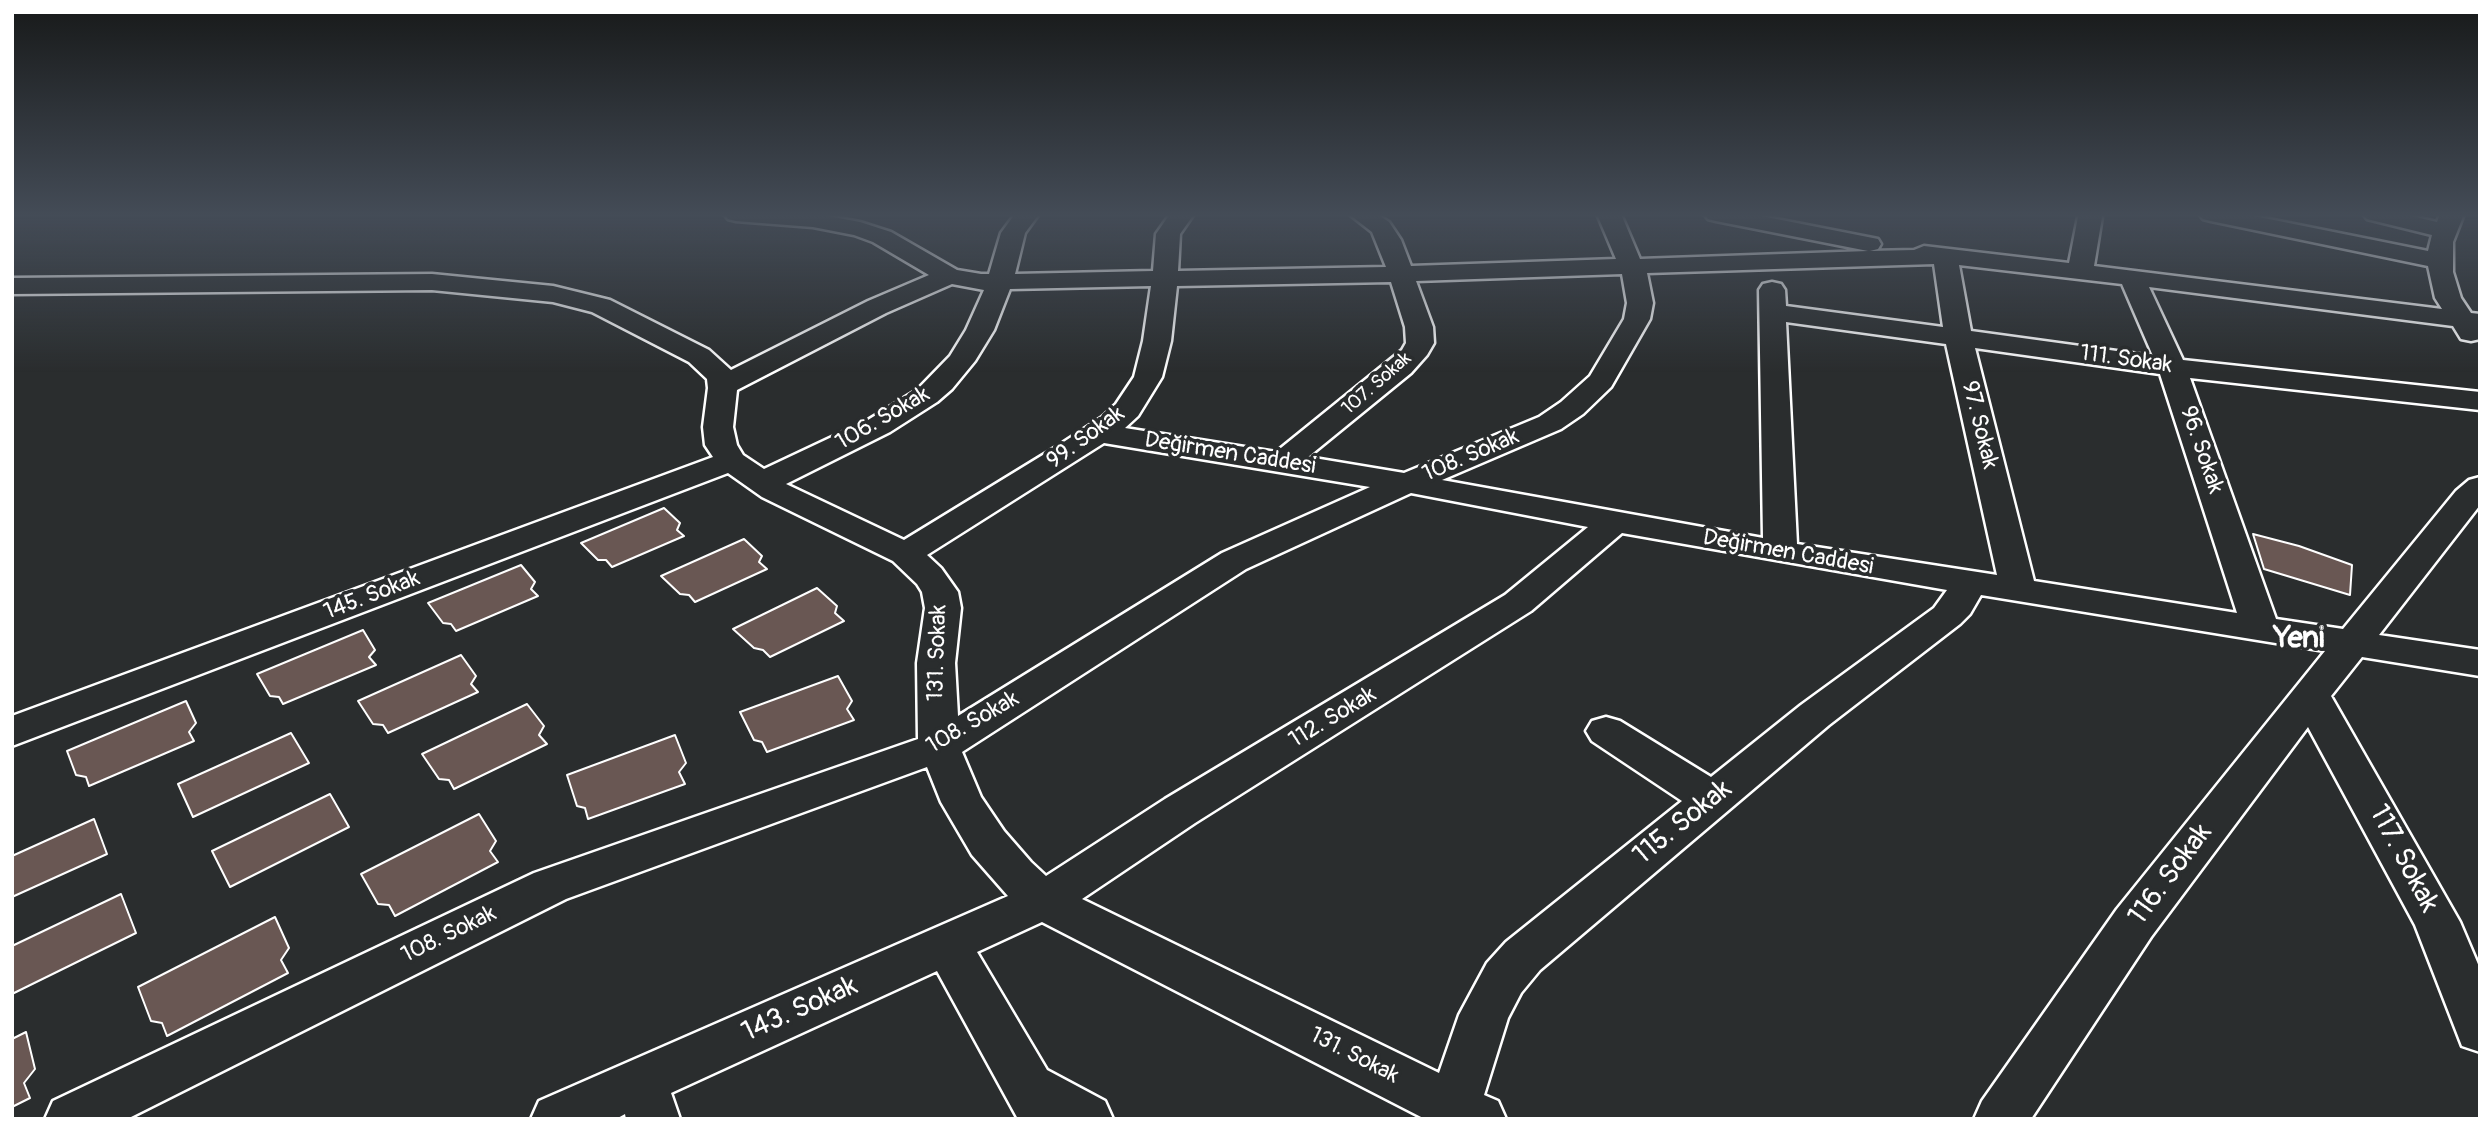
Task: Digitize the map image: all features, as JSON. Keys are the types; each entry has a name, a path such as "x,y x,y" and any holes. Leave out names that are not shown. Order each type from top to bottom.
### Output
{"street":[{"path":"933,267 949,276 1000,282 1636,267"},
{"name":"106. Sokak","path":"747,472 879,426 927,396 961,361 980,330 1004,267"},
{"name":"99. Sokak","path":"905,554 1098,433 1127,410 1148,377 1157,341 1166,267"},
{"name":"107. Sokak","path":"1282,463 1413,355 1420,343 1419,327 1399,267"},
{"name":"108. Sokak","path":"72,1119 550,886 939,747 1234,561 1301,528 1550,423 1572,408 1601,381 1637,319 1640,303 1638,282 1630,267"},
{"path":"1772,267 1780,552"},
{"name":"97. Sokak","path":"1947,267 1958,337 2020,592"},
{"path":"2042,267 2470,320"},
{"path":"2080,271 2081,267"},
{"path":"2441,267 2442,284 2470,320 2480,345"},
{"path":"722,386 877,307 949,276"},
{"name":"96. Sokak","path":"2131,276 2172,367 2261,628"},
{"path":"12,286 291,281 432,282 553,294 601,306 699,356 721,376 718,427 721,445 747,472"},
{"name":"111. Sokak","path":"1772,312 2172,367 2480,401"},
{"name":"Değirmen Caddesi","path":"1098,433 1408,483 1613,523 1968,584 2480,663"},
{"name":"131. Sokak","path":"747,472 806,507 905,554 929,576 940,592 943,608 936,663 939,747 962,802 988,843 1015,875 1043,901 1467,1113"},
{"name":"145. Sokak","path":"12,732 747,472"},
{"name":"116. Sokak","path":"2001,1119 2134,923 2206,827 2468,498 2480,487"},
{"name":"112. Sokak","path":"1043,901 1180,811 1518,603 1613,523"},
{"name":"115. Sokak","path":"1467,1113 1485,1015 1504,978 1545,936 1712,799 1815,715 1947,616 1957,606 1968,584"},
{"name":"117. Sokak","path":"2311,695 2437,922 2480,1030"},
{"path":"1606,731 1712,799"},
{"name":"143. Sokak","path":"558,1119 647,1100 947,944 1043,901"},
{"path":"947,944 1038,1103 1086,1119"}],"building":[{"path":"664,508 680,523 677,530 684,536 612,567 606,560 598,560 581,543"},
{"path":"2253,534 2299,546 2352,565 2350,595 2264,569"},
{"path":"744,539 762,556 759,562 767,569 695,602 689,595 680,594 661,576"},
{"path":"521,565 535,582 531,589 538,596 456,631 451,624 443,623 428,603"},
{"path":"817,588 837,606 835,613 844,621 770,657 763,650 754,648 733,629"},
{"path":"363,630 375,650 369,657 376,665 283,704 279,697 270,696 257,674"},
{"path":"461,655 476,676 471,684 478,692 388,733 383,725 373,724 358,701"},
{"path":"838,676 852,701 847,709 854,720 767,752 762,742 754,740 740,712"},
{"path":"186,701 196,723 189,732 194,741 89,786 86,777 76,775 67,751"},
{"path":"527,704 544,726 539,735 547,744 454,789 449,780 439,779 422,754"},
{"path":"291,733 309,763 193,817 178,784"},
{"path":"675,735 686,763 679,772 685,784 588,819 585,808 577,806 567,775"},
{"path":"330,794 349,827 230,887 212,851"},
{"path":"479,814 496,841 490,851 498,862 395,916 389,905 378,904 361,874"},
{"path":"94,819 107,854 12,897 12,856"},
{"path":"121,894 136,933 12,994 12,946"},
{"path":"275,917 289,948 281,960 288,973 167,1036 162,1023 151,1021 138,987"},
{"path":"26,1032 35,1069 24,1083 30,1098 12,1107 12,1039"}],"district":[{"name":"Yeni","path":"2299,639"}]}
